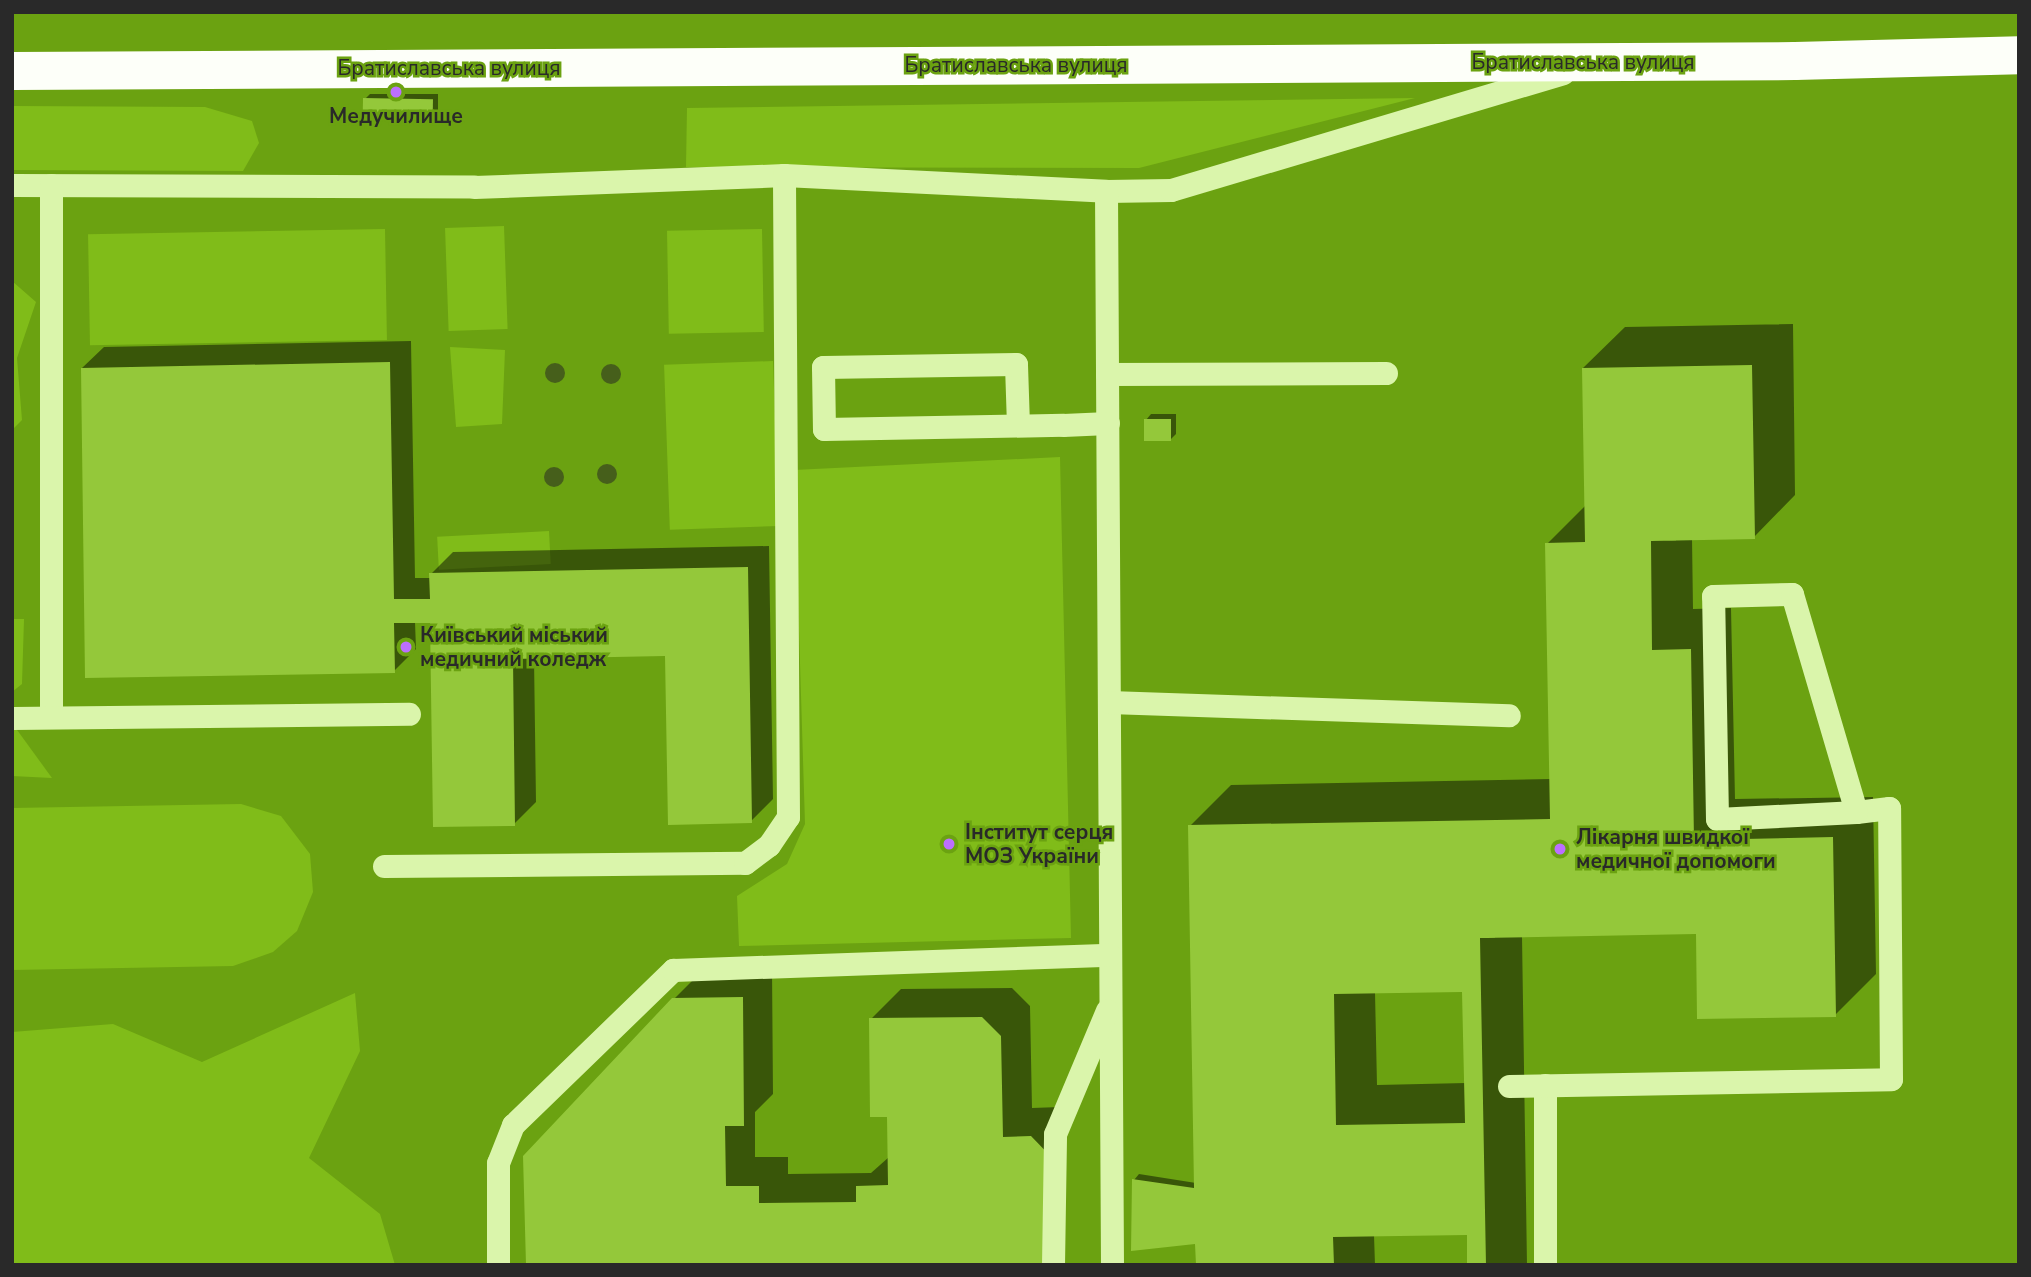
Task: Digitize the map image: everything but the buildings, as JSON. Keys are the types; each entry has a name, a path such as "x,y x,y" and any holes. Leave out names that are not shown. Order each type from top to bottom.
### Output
{"main road":[{"name":"Братиславська вулиця","path":"12,71 1795,61 2019,55"}],"lane":[{"path":"12,185 474,187 784,175 1107,191 1171,190 1601,62"},
{"path":"384,866 745,863 769,845 788,817 784,175"},
{"path":"51,185 51,716"},
{"path":"1107,191 1112,1265"},
{"path":"1018,425 1016,364 823,367 824,429 1018,425 1108,423"},
{"path":"1107,374 1386,373"},
{"path":"1509,1086 1891,1079 1889,808 1856,812 1717,819 1713,596 1792,594 1856,812"},
{"path":"1109,702 1509,715"},
{"path":"12,718 410,714"},
{"path":"498,1265 498,1163 513,1125 673,970 1111,955"},
{"path":"1053,1265 1055,1134 1111,1000"},
{"path":"1545,1086 1545,1265"}],"green space":[{"path":"1415,98 1139,168 686,167 687,108"},
{"path":"12,106 205,107 252,121 259,143 243,171 12,170"},
{"path":"504,226 508,329 449,331 445,228"},
{"path":"385,229 387,340 90,345 88,234"},
{"path":"762,229 764,332 669,334 667,231"},
{"path":"12,281 36,302 17,358 22,420 12,430"},
{"path":"450,347 505,350 502,424 456,427"},
{"path":"773,361 779,526 670,530 664,365"},
{"path":"1060,457 1071,938 739,946 737,896 787,864 805,824 794,470"},
{"path":"549,531 551,564 439,570 437,537"},
{"path":"12,619 24,619 22,684 12,692"},
{"path":"12,723 52,778 12,776"},
{"path":"241,804 281,816 310,854 313,892 297,931 273,952 233,966 12,970 12,808"},
{"path":"355,993 360,1051 309,1158 380,1214 395,1265 12,1265 12,1032 113,1024 202,1062"}],"place":[{"name":"Медучилище","path":"396,92"},
{"name":"Київський міський медичний коледж","path":"406,647"},
{"name":"Інститут серця МОЗ України","path":"949,844"},
{"name":"Лікарня швидкої медичної допомоги","path":"1560,849"}]}
